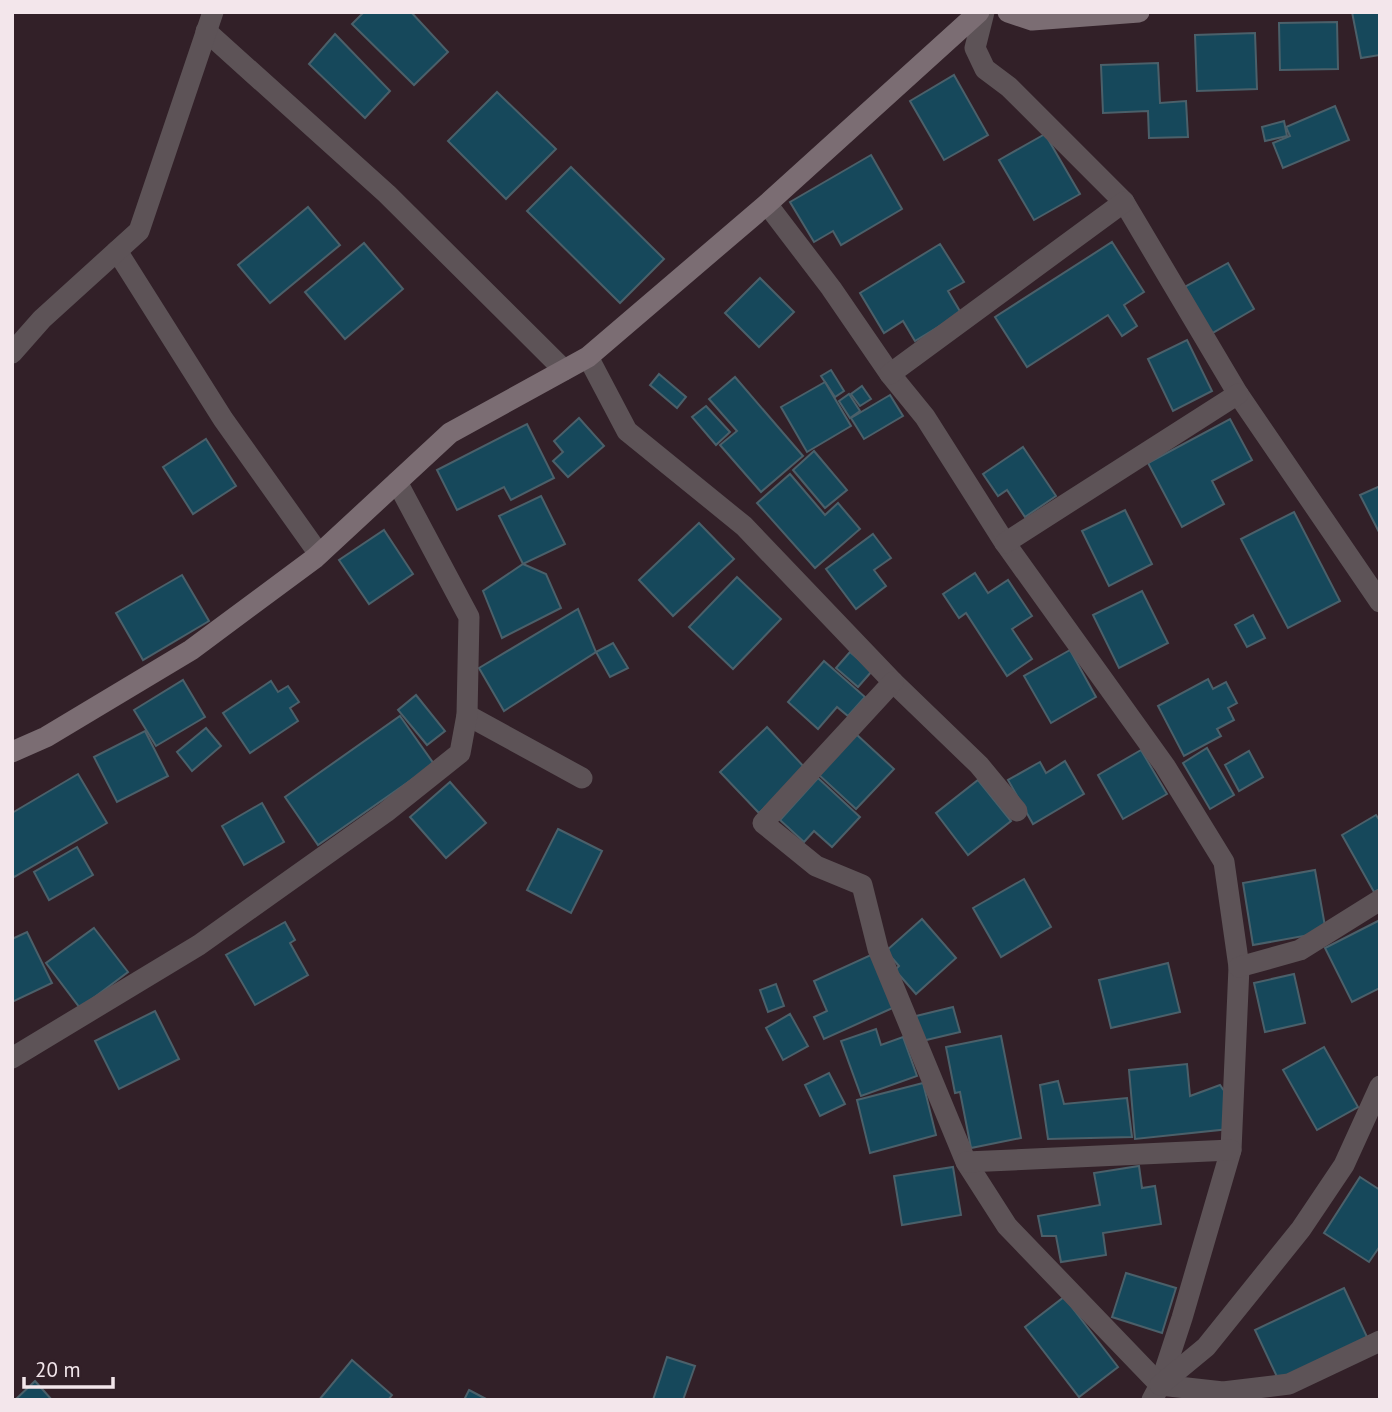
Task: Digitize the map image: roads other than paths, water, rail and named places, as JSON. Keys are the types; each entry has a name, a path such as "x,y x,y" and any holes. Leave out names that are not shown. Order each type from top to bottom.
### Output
{"main road":[{"path":"12,752 46,737 191,650 319,554 450,433 588,357 768,204 979,12"},
{"path":"1008,12 1032,20 1139,12"}],"street":[{"path":"984,12 975,48 985,69 1009,87 1124,202 1238,394 1380,602"},
{"path":"12,353 42,319 139,231 210,22 564,370"},
{"path":"890,373 1124,202"},
{"path":"768,204 925,417 1005,543 1165,766 1224,862 1239,967 1231,1150 1156,1392"},
{"path":"117,251 223,419 319,554"},
{"path":"588,357 627,431 744,526 892,682 979,765 1017,811"},
{"path":"1005,543 1238,394"},
{"path":"12,1058 199,945 386,812 460,753 467,715 469,617 397,482"},
{"path":"892,682 763,823 816,866 862,885 878,949 966,1162 1007,1226 1156,1392 1223,1392 1289,1384 1380,1341"},
{"path":"467,715 582,778"},
{"path":"1239,967 1300,950 1380,900"},
{"path":"1156,1392 1206,1347 1301,1229 1343,1165 1380,1086"},
{"path":"966,1162 1231,1150"}]}
